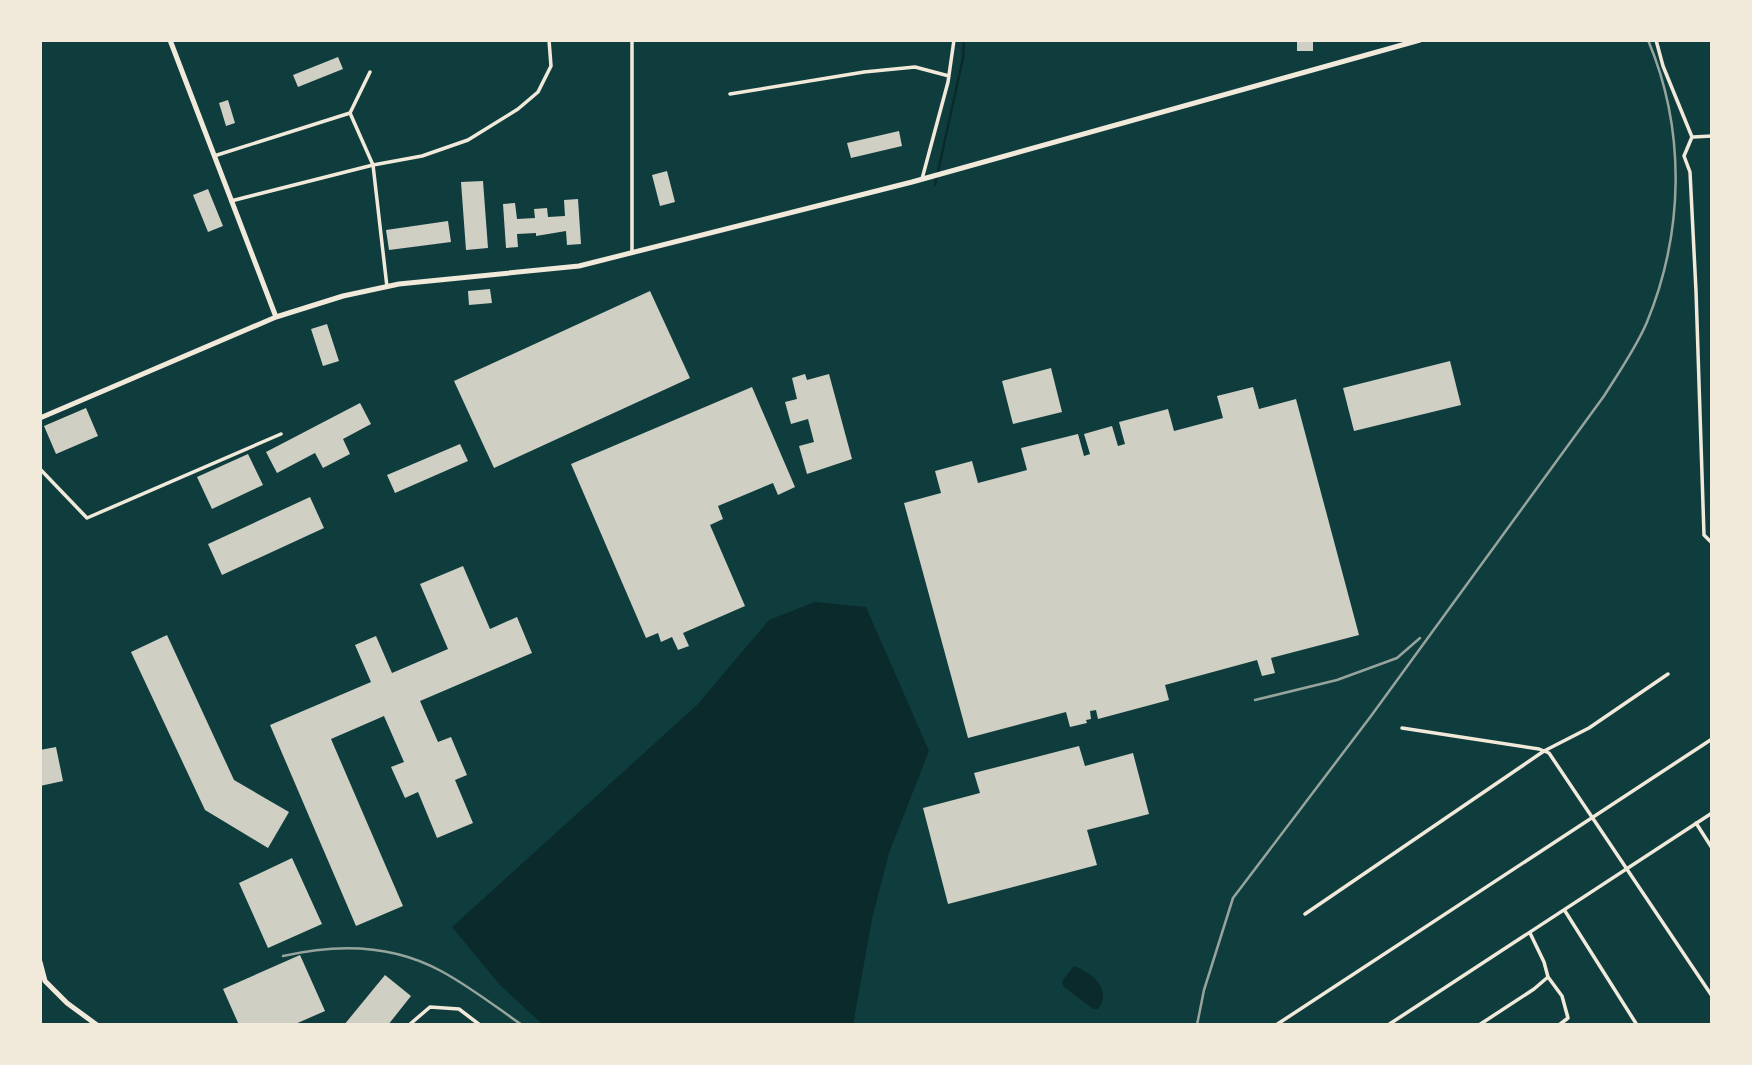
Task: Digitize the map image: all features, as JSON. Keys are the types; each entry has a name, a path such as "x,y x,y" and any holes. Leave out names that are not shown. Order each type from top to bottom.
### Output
{"main road":[{"path":"170,40 276,317"},
{"path":"40,418 276,317 343,296 387,287 579,266 932,177 1420,40"},
{"path":"40,962 43,982 97,1025"}],"street":[{"path":"231,201 373,165 422,156 468,140 518,109 538,92 551,66 549,40"},
{"path":"632,40 632,253"},
{"path":"922,178 948,76 954,40"},
{"path":"1656,40 1663,66 1692,137 1684,156 1689,172 1696,278 1704,535 1712,543"},
{"path":"730,94 864,72 915,67 948,76"},
{"path":"214,156 350,113 370,72"},
{"path":"350,113 373,165 387,287"},
{"path":"1692,137 1712,136"},
{"path":"40,470 87,518 281,434"},
{"path":"1305,914 1544,751 1589,728 1668,674"},
{"path":"1402,728 1549,752 1712,996"},
{"path":"1276,1025 1712,740"},
{"path":"1388,1025 1565,910 1627,866 1712,813"},
{"path":"1696,823 1712,848"},
{"path":"1565,910 1637,1025"},
{"path":"1530,933 1548,977 1562,996 1568,1018 1559,1025"},
{"path":"1479,1025 1548,977"},
{"path":"409,1025 430,1007 459,1009 480,1025"}],"water":[{"path":"815,602 866,607 929,751 889,853 872,919 853,1025 543,1025 499,984 452,927 697,705 769,620"},
{"path":"1074,966 1093,977 1102,988 1102,1002 1098,1009 1093,1009 1063,986 1062,981"}],"building":[{"path":"1297,40 1313,40 1313,51 1297,51"},
{"path":"338,57 343,69 298,87 293,75"},
{"path":"228,100 235,123 226,126 219,103"},
{"path":"899,131 902,146 851,158 847,143"},
{"path":"667,171 675,202 660,206 652,175"},
{"path":"483,181 488,248 466,250 461,182"},
{"path":"208,189 223,226 208,232 193,195"},
{"path":"578,199 581,244 567,245 566,231 536,236 536,233 517,234 518,247 506,248 503,204 515,203 517,219 535,218 534,209 547,208 548,217 565,216 564,200"},
{"path":"448,221 451,242 389,250 386,230"},
{"path":"490,289 492,303 469,305 468,291"},
{"path":"650,291 690,378 494,468 454,381"},
{"path":"327,324 339,361 323,366 311,329"},
{"path":"1450,361 1461,405 1354,431 1343,388"},
{"path":"1051,368 1062,412 1013,424 1002,381"},
{"path":"805,374 807,380 829,374 852,459 807,474 799,446 814,442 808,419 791,424 785,402 797,399 792,378"},
{"path":"752,387 795,487 778,495 773,483 718,506 723,519 710,525 745,606 683,633 689,646 678,650 672,637 661,642 658,633 646,638 571,464"},
{"path":"1253,387 1259,409 1296,399 1359,635 1271,658 1275,673 1262,676 1257,660 1165,685 1169,700 1098,719 1096,710 1090,711 1091,719 1086,720 1087,723 1070,727 1066,712 968,738 904,503 941,493 935,471 972,461 978,483 1027,470 1021,448 1078,434 1084,456 1090,454 1084,434 1112,426 1118,446 1125,444 1119,422 1168,409 1174,431 1223,418 1217,396"},
{"path":"360,403 371,424 343,439 350,454 323,468 315,453 277,473 266,452"},
{"path":"86,408 98,436 56,454 44,426"},
{"path":"460,444 468,461 395,493 387,475"},
{"path":"248,454 263,485 212,509 197,477"},
{"path":"310,497 324,528 222,575 208,544"},
{"path":"463,566 490,629 517,617 532,653 420,701 438,742 451,737 467,775 455,780 473,823 437,838 418,792 405,798 391,767 404,762 384,716 331,739 403,906 356,926 270,725 371,682 355,645 376,636 392,673 448,649 420,584"},
{"path":"167,635 234,780 289,812 268,848 205,810 131,652"},
{"path":"1079,746 1085,766 1133,753 1149,814 1087,830 1097,865 948,904 923,808 980,793 974,773"},
{"path":"56,747 63,781 40,786 40,750"},
{"path":"292,858 322,924 268,948 239,883"},
{"path":"300,955 325,1011 293,1025 239,1025 223,989"},
{"path":"385,975 411,996 388,1025 344,1025"}],"waterway":[{"path":"935,185 963,58 964,40"}],"railway":[{"path":"1197,1025 1204,990 1233,898 1371,716 1604,396 1643,332 1668,253 1676,181 1669,109 1648,40"},
{"path":"1255,700 1337,680 1397,658 1420,638"},
{"path":"283,956 343,948 383,951 403,956 441,971 522,1025"}]}
